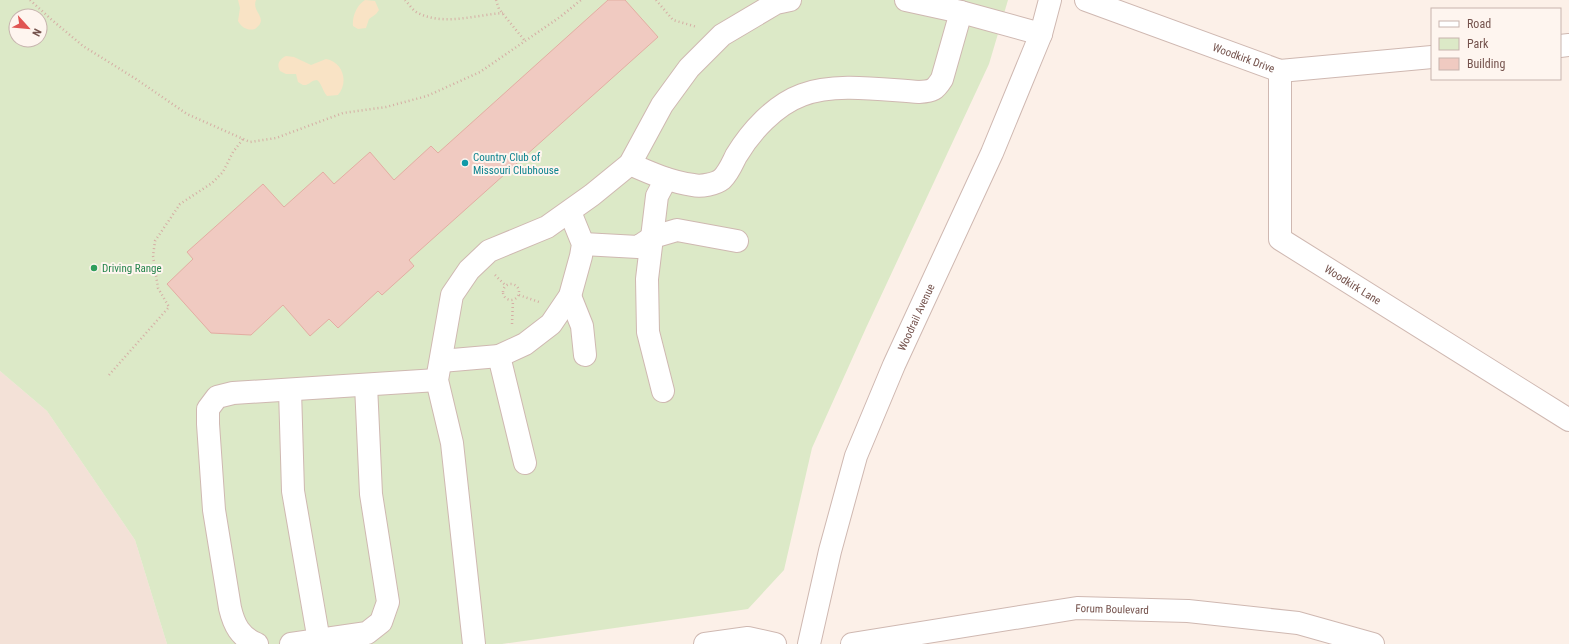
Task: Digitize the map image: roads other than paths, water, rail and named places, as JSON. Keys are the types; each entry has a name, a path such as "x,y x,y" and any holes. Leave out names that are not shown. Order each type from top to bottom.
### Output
{"street":[{"path":"474,644 452,443 439,370 452,295 468,270 489,251 547,227 570,212 630,164 662,105 689,68 722,35 776,3 790,0"},
{"path":"906,0 961,12 1041,34"},
{"name":"Woodrail Avenue","path":"809,644 830,551 856,456 894,364 992,153 1041,34 1050,0"},
{"name":"Woodkirk Drive","path":"1086,0 1280,71 1431,57"},
{"path":"630,164 666,179 694,186 711,184 721,179 730,168 737,155 761,122 783,104 802,95 837,87 929,92 936,88 942,79 961,12"},
{"name":"Woodkirk Lane","path":"1280,71 1280,239 1569,420"},
{"path":"663,391 648,332 647,279 657,196 666,179"},
{"path":"257,644 239,632 233,620 230,608 214,510 208,409 217,397 233,393 366,384 439,370 499,356 525,344 551,324 570,296 583,244 570,212"},
{"path":"583,244 638,247 653,237 677,230 737,241"},
{"path":"570,296 582,326 585,355"},
{"path":"499,356 525,463"},
{"path":"290,644 368,633 381,622 388,602 371,494 366,384"},
{"path":"290,390 293,491 319,641"},
{"name":"Forum Boulevard","path":"852,644 1077,608 1188,611 1298,623 1373,644"},
{"path":"705,644 748,638 775,644"}],"place":[{"name":"Country Club of Missouri Clubhouse","path":"465,163"},
{"name":"Driving Range","path":"94,268"}]}
